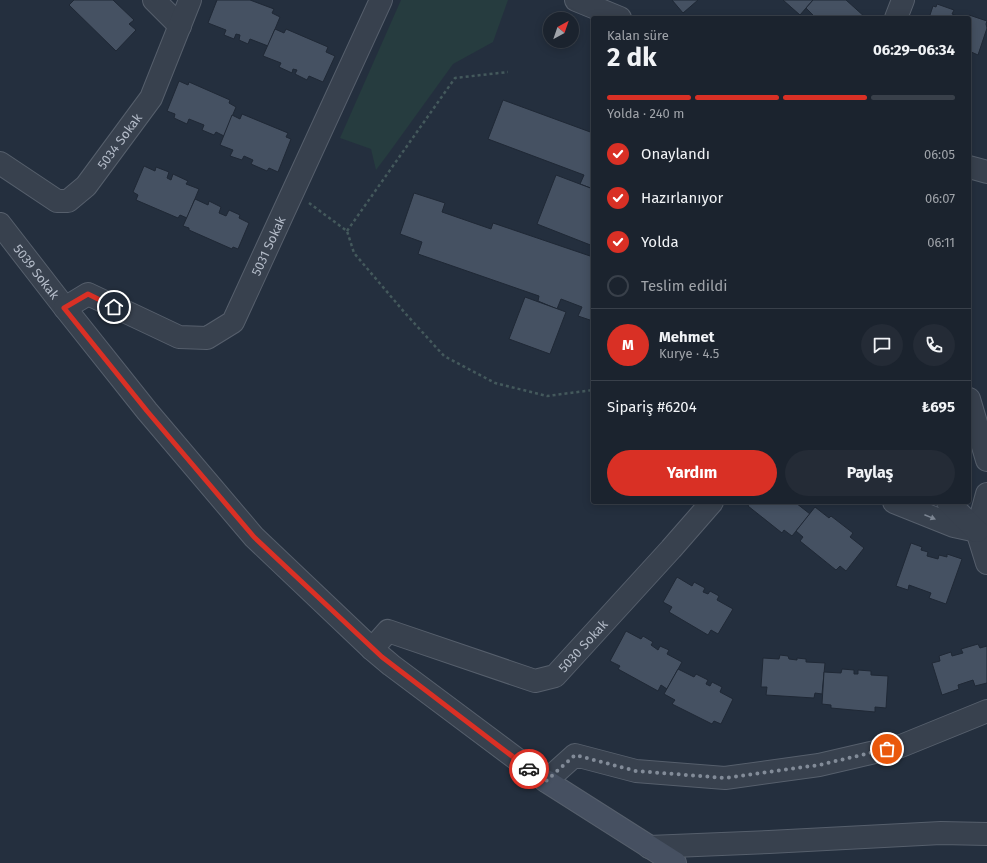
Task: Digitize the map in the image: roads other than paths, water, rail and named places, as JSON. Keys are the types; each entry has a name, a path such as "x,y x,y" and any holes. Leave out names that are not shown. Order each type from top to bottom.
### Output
{"main road":[{"path":"546,781 675,863"}],"street":[{"path":"154,0 180,26"},
{"name":"5034 Sokak","path":"0,163 57,201 68,201 86,186 151,98 190,0"},
{"name":"5031 Sokak","path":"64,308 88,294 179,337 207,338 233,322 381,0"},
{"path":"576,0 615,16"},
{"path":"897,16 903,0"},
{"path":"971,168 987,172"},
{"name":"5039 Sokak","path":"0,224 64,308 147,411 254,537 372,649 391,665 546,781"},
{"path":"971,405 987,460"},
{"path":"977,531 987,494"},
{"name":"5030 Sokak","path":"372,649 388,631 535,681 555,676 710,504"},
{"path":"899,504 954,526 977,531"},
{"path":"950,504 977,531 987,563"},
{"path":"546,781 575,755 636,771 725,778 819,765 901,746 987,711"},
{"path":"648,847 941,833 987,834"}]}
